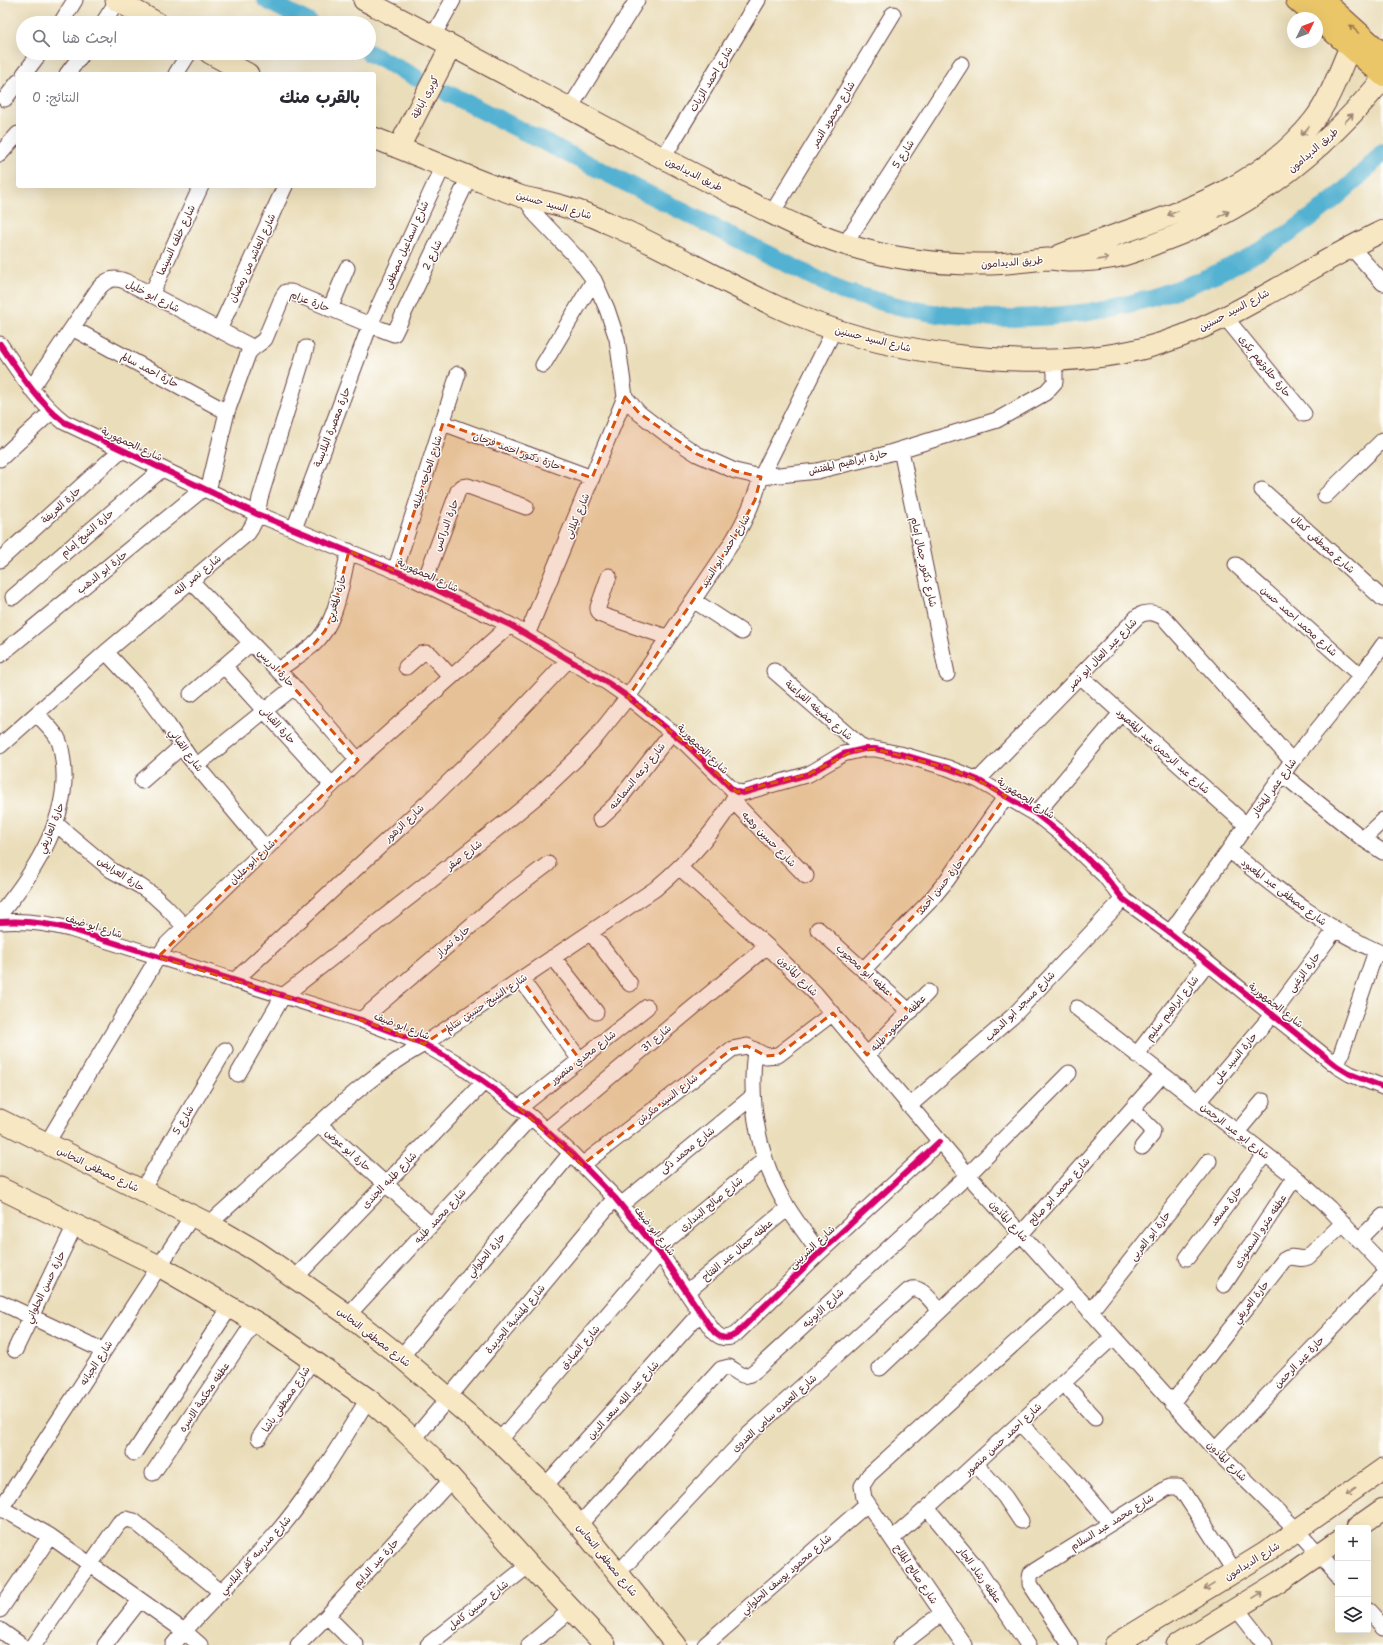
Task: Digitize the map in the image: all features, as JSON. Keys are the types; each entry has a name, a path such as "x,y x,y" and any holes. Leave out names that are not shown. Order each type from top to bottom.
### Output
{"main road":[{"path":"1297,0 1383,75"},
{"path":"1322,0 1383,55"}],"street":[{"path":"65,16 75,0"},
{"path":"107,16 116,0 145,16"},
{"name":"طريق الديدامون","path":"364,0 664,158 807,230 872,252 930,262 990,264 1050,259 1145,224 1277,181 1307,158 1361,105 1383,79"},
{"path":"442,41 453,0"},
{"path":"570,108 637,0"},
{"name":"شارع احمد الزيات","path":"664,158 758,0"},
{"name":"شارع محمود النمر","path":"772,213 893,14"},
{"name":"كوبرى أباظة","path":"399,147 442,41"},
{"name":"طريق الديدامون","path":"1240,194 1298,139 1315,119 1328,96 1350,47"},
{"path":"26,72 35,60"},
{"path":"69,72 78,60"},
{"path":"177,72 185,60"},
{"path":"223,60 244,72"},
{"name":"شارع 5","path":"845,244 960,64"},
{"path":"5,99 16,85"},
{"path":"0,154 16,136"},
{"name":"شارع السيد حسنين","path":"376,139 525,198 568,208 610,223 758,298 799,317 834,330 877,341 942,353 1008,359 1052,359 1113,354 1172,340 1225,317 1351,246 1383,231"},
{"name":"شارع اسماعيل مصطفى","path":"370,325 442,166"},
{"name":"شارع 2","path":"394,334 469,177"},
{"name":"شارع خلف السينما","path":"151,294 199,188"},
{"name":"شارع العاشر من رمضان","path":"219,330 284,188"},
{"path":"525,198 536,215 579,260 594,280 607,309 617,339 625,397"},
{"path":"1351,246 1383,283"},
{"path":"330,309 347,268"},
{"name":"شارع ابو خليل","path":"31,389 99,288 104,282 112,279 120,279 151,294 252,347"},
{"path":"543,365 594,280"},
{"name":"حارة عزام","path":"206,490 227,412 248,354 252,347 260,344 265,339 286,292 291,292 394,334"},
{"name":"حارة حلاوتهم بكرى","path":"1225,317 1304,414"},
{"name":"حارة معصرة البلابسة","path":"294,529 370,325"},
{"name":"حارة احمد سالم","path":"72,328 227,412"},
{"name":"شارع احمد ابو السيد","path":"628,696 745,521 755,500 761,477 834,330"},
{"name":"شارع الجمهورية","path":"0,344 31,389 51,412 64,422 162,470 258,514 395,570 510,625 628,696 699,756 724,782 735,797 743,793 808,774 843,754 864,749 875,749 900,754 948,768 978,780 1036,814 1082,853 1104,875 1123,899 1170,933 1338,1066 1350,1074 1383,1087"},
{"name":"شارع نصر الله","path":"3,738 37,714 190,580 240,541 254,525 258,514 260,498 306,348"},
{"name":"حارة ابراهيم المفتش","path":"625,397 639,413 696,454 735,471 761,477 817,471 901,450 996,420 1046,393 1055,382 1052,359"},
{"name":"شارع الحاجه جليله","path":"395,570 458,374"},
{"name":"شارع كيلانى","path":"527,635 625,397"},
{"path":"0,459 51,412"},
{"name":"حارة دكتور احمد فرحان","path":"442,423 592,478"},
{"path":"1324,496 1383,440"},
{"name":"حارة العريفة","path":"0,560 122,450"},
{"name":"شارع دكتور جمال إمام","path":"901,450 947,674"},
{"name":"حارة الشيخ إمام","path":"13,597 162,470"},
{"name":"حارة الدراكس","path":"424,583 458,491 462,487 468,486 526,508"},
{"name":"حارة ابو الدهب","path":"0,655 206,490"},
{"name":"شارع مصطفى كمال","path":"1262,490 1383,598"},
{"name":"حارة المغربي","path":"278,670 314,644 325,631 332,616 349,551"},
{"name":"شارع محمد احمد حسن","path":"1236,565 1361,676"},
{"path":"609,576 598,608 601,615 667,637"},
{"name":"حارة ادريس","path":"190,580 294,687 358,760"},
{"path":"693,600 742,632"},
{"name":"شارع عبد العال ابو نصر","path":"978,780 1138,616 1150,612 1157,613 1163,617 1292,761"},
{"name":"شارع ابو عليان","path":"47,1143 158,957 168,944 358,760 510,625"},
{"path":"191,694 251,643"},
{"name":"شارع عمر المختار","path":"1170,933 1282,774 1361,676 1383,645"},
{"name":"شارع القباني","path":"106,652 144,693 182,746 266,849"},
{"path":"406,667 421,654 426,653 431,655 451,677"},
{"name":"شارع الزهور","path":"234,981 428,802 501,731 568,659"},
{"name":"حارة القبانى","path":"224,666 332,785"},
{"name":"شارع مضيفه الفراعنة","path":"774,671 864,749"},
{"name":"شارع عبد الرحمن عبد المقصود","path":"1080,676 1246,825"},
{"path":"197,765 294,687"},
{"name":"شارع صقر","path":"283,996 535,798 577,758 597,736 628,696"},
{"path":"1036,814 1121,713"},
{"name":"حارة العاريفي","path":"0,914 27,878 46,844 55,823 63,797 64,767 62,752 57,737 37,714"},
{"name":"شارع ترعه السماعنه","path":"600,819 615,804 672,732"},
{"path":"142,781 182,746"},
{"path":"1282,774 1363,839 1383,852"},
{"name":"حارة حسن احمد","path":"863,970 889,945 938,891 965,856 1006,796"},
{"name":"شارع الشيخ حسين سالم","path":"200,1220 319,1124 381,1071 424,1044 655,889 680,868 706,837 735,797"},
{"name":"شارع حسين وهبه","path":"735,797 806,876"},
{"path":"1363,839 1383,820"},
{"name":"حارة العرايض","path":"55,823 111,870 153,895 185,928"},
{"name":"شارع مصطفى عبد المعبود","path":"1229,850 1291,900 1335,930 1380,952"},
{"name":"حارة تمراز","path":"361,1020 508,894 548,864"},
{"name":"شارع المأذون","path":"680,868 802,978 834,1013 968,1176 1172,1404 1215,1450 1298,1531 1335,1572"},
{"name":"شارع مسجد ابو الدهب","path":"909,1106 1013,1016 1123,899"},
{"name":"شارع ابو ضيف","path":"0,922 12,921 51,924 361,1020 424,1044 484,1082 531,1117 571,1153 618,1201 659,1251 700,1313"},
{"name":"عطفه ابو محجوب","path":"818,929 910,1012"},
{"name":"حارة الزغبى","path":"1272,1015 1335,930"},
{"path":"591,933 630,984"},
{"name":"شارع 31","path":"546,1130 767,946"},
{"path":"1338,1066 1380,952"},
{"path":"554,957 596,1012"},
{"name":"شارع ابراهيم سليم","path":"1137,1054 1207,963"},
{"path":"521,979 580,1060"},
{"name":"عطفه محمود طلبه","path":"867,1055 928,992"},
{"path":"238,1074 283,996"},
{"name":"شارع مجدي منصور","path":"519,1108 647,1007"},
{"name":"شارع ابو عبد الرحمن","path":"1077,1008 1295,1177 1343,1222 1383,1265"},
{"name":"شارع السيد مكرش","path":"582,1165 732,1049 739,1046 747,1046 766,1056 778,1054 834,1013"},
{"name":"حارة السيد على","path":"1198,1102 1272,1015"},
{"name":"شارع 5","path":"142,1190 225,1050"},
{"path":"755,1050 753,1096 757,1127 765,1159 788,1208 819,1253"},
{"name":"شارع الابونيه","path":"579,1525 721,1369 728,1367 743,1376 752,1373 968,1176 1069,1073"},
{"name":"شارع محمد ابو صالح","path":"880,1368 1021,1234 1162,1075"},
{"name":"شارع طلبه الجندى","path":"295,1278 484,1082"},
{"name":"شارع محمد ذكى","path":"618,1201 753,1096"},
{"path":"1237,1132 1263,1101"},
{"path":"1132,1109 1153,1130 1152,1135 1142,1147"},
{"name":"شارع محمد طلبه","path":"348,1315 531,1117"},
{"name":"شارع مصطفى النحاس","path":"0,1120 142,1190 256,1251 348,1315 401,1357 499,1441 545,1486 579,1525 676,1645"},
{"name":"حارة ابو عوض","path":"319,1124 431,1225"},
{"name":"شارع الشربينى","path":"700,1313 715,1334 720,1337 732,1337 819,1253 939,1142"},
{"name":"حارة الحلواني","path":"401,1357 571,1153"},
{"name":"حارة مسعد","path":"1187,1258 1265,1154"},
{"name":"شارع صالح البندارى","path":"659,1251 765,1159"},
{"name":"حارة ابو العربى","path":"1090,1312 1209,1161"},
{"name":"عطفه مترو السمنودى","path":"1224,1285 1295,1177"},
{"path":"1,1190 159,1266 255,1321 313,1359 368,1399 414,1440 452,1479 529,1565 605,1645"},
{"name":"شارع المنشية الجديدة","path":"414,1440 618,1201"},
{"name":"عطفه جمال عبد الفتاح","path":"687,1292 788,1208"},
{"path":"1359,1240 1383,1216"},
{"name":"شارع الجبانه","path":"1,1509 159,1266 200,1220"},
{"name":"حارة العريفي","path":"1172,1404 1284,1260 1294,1256 1302,1259 1308,1257 1343,1222"},
{"name":"حارة حسن الحلواني","path":"15,1350 75,1225"},
{"name":"شارع الصادق","path":"499,1441 659,1251"},
{"name":"حارة عبد الرحمن","path":"1215,1450 1383,1275"},
{"name":"شارع العمده سامى العدوى","path":"618,1573 748,1435 908,1291 913,1288 920,1290 940,1311"},
{"path":"867,1504 864,1498 862,1486 869,1475 1072,1291"},
{"path":"0,1302 104,1351"},
{"path":"134,1453 230,1307"},
{"name":"شارع عبد الله سعد الدين","path":"545,1486 700,1313"},
{"name":"عطفه محكمة الاسره","path":"153,1474 255,1321"},
{"name":"شارع احمد حسن منصور","path":"892,1539 976,1464 1113,1337"},
{"name":"شارع مصطفى باشا","path":"259,1438 313,1359"},
{"path":"1063,1383 1095,1418"},
{"name":"شارع مدرسه كفر البلاسي","path":"173,1645 184,1631 267,1545 326,1467 368,1399"},
{"path":"1020,1423 1069,1475 1110,1523"},
{"path":"976,1464 1005,1498 1021,1521"},
{"name":"شارع الديدامون","path":"1115,1645 1235,1572 1298,1531 1383,1469"},
{"name":"حارة عبد الدايم","path":"298,1645 327,1616 452,1479"},
{"name":"شارع محمد عبد السلام","path":"1070,1645 1030,1584 1032,1573 1036,1569 1169,1487 1178,1487 1183,1492 1235,1572"},
{"name":"شارع صالح الملاح","path":"867,1504 964,1645"},
{"name":"شارع محمود يوسف الحلواني","path":"705,1645 867,1504"},
{"name":"عطفه رشاد الجار","path":"927,1508 976,1567 1028,1645"},
{"path":"1360,1525 1383,1508"},
{"path":"1,1509 50,1536 184,1631 200,1645"},
{"path":"34,1645 119,1523 126,1519 130,1520 221,1592"},
{"path":"0,1610 50,1536"},
{"path":"1184,1643 1335,1543"},
{"name":"شارع حسين كامل","path":"428,1645 529,1565"},
{"path":"105,1645 140,1600"},
{"path":"1236,1608 1265,1645"},
{"path":"529,1645 572,1609"},
{"path":"901,1645 942,1613"},
{"path":"1371,1614 1383,1628"},
{"path":"327,1616 356,1645"},
{"path":"0,1630 21,1645"}],"highlighted area":[{"path":"625,397 639,413 697,454 735,471 761,477 755,500 731,544 628,697 686,744 737,792 809,774 853,751 875,749 948,768 978,780 1006,796 947,880 863,970 910,1012 867,1055 833,1013 778,1055 766,1056 747,1046 732,1049 582,1165 519,1108 580,1060 521,979 424,1044 361,1020 158,957 358,760 278,670 314,644 325,631 332,616 349,551 395,571 443,423 592,478"}],"waterway":[{"path":"266,0 297,16"},
{"path":"376,57 415,77"},
{"path":"447,93 841,291 918,310 965,317 1027,318 1089,312 1131,303 1172,291 1211,276 1250,257 1286,235 1321,210 1353,182 1383,152"}],"cycle path":[{"path":"0,344 21,375 45,405 64,422 257,514 408,576 510,625 608,683 628,697 686,744 732,789 737,792 743,793 809,774 843,754 864,749 875,749 900,754 948,768 978,780 1036,814 1060,833 1104,875 1123,899 1170,933 1337,1066 1350,1074 1383,1087"},
{"path":"0,922 35,922 70,929 361,1020 424,1044 455,1062 484,1082 531,1117 571,1153 615,1198 660,1253 716,1334 726,1338 736,1334 819,1253 939,1142"}]}
